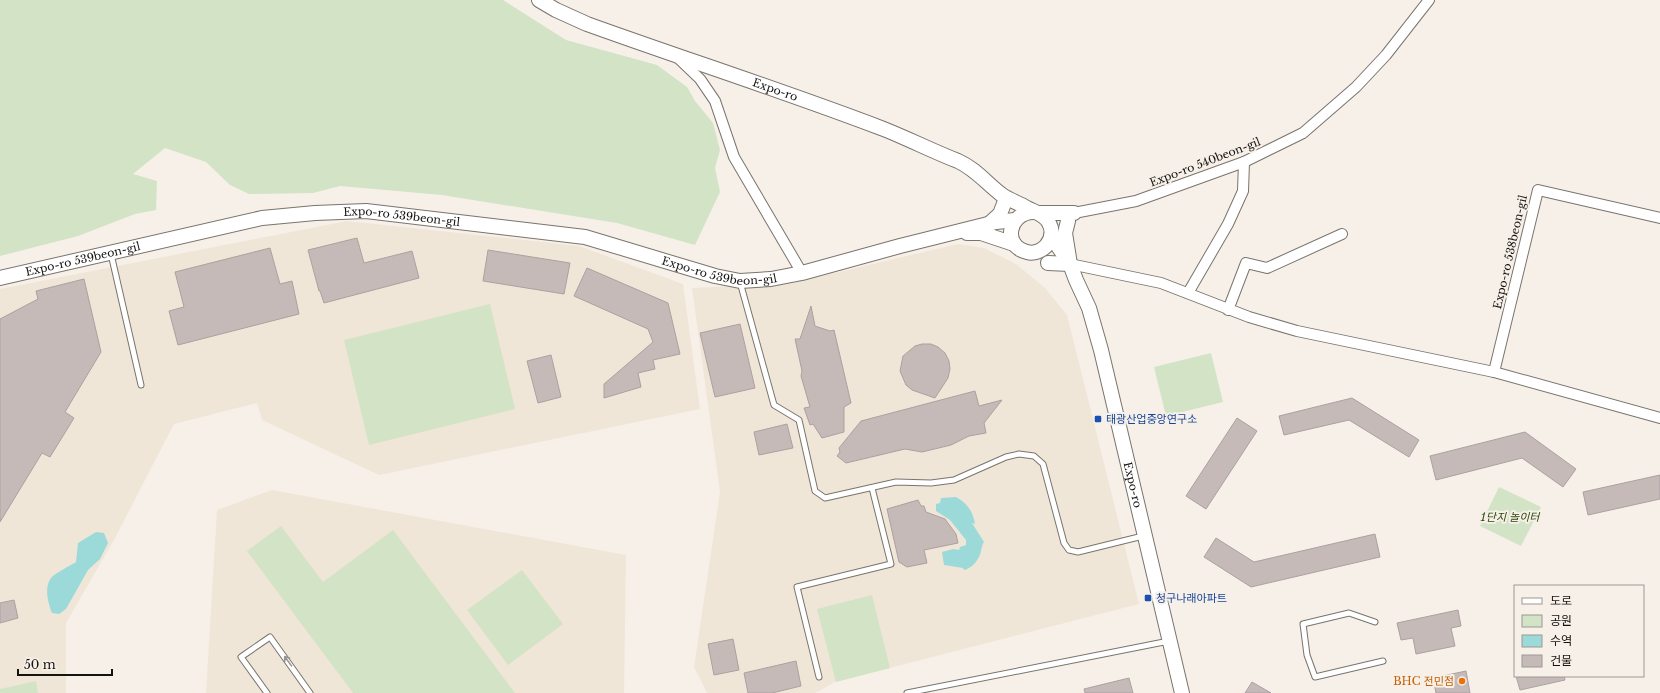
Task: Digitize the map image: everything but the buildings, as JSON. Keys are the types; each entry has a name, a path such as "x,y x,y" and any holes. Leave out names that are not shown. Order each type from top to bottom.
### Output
{"main road":[{"name":"Expo-ro","path":"539,0 556,10 587,24 882,128 961,162 983,177 1004,198"},
{"path":"1004,198 1036,213 1049,222 1051,232 1070,264"},
{"path":"1004,198 1016,219"},
{"path":"989,224 997,218 1004,198"},
{"name":"Expo-ro 539beon-gil","path":"0,278 111,254 262,218 315,213 366,211 585,237 715,276 740,281 771,279 802,273 900,246 959,232"},
{"path":"959,232 1016,219 1027,212 1071,217"},
{"path":"1031,253 1044,248 1051,232 1071,217"},
{"path":"1070,264 1065,233 1071,217"},
{"path":"1014,244 1010,232 1016,219"},
{"path":"959,232 981,233 1014,244 1019,249 1031,253 1076,280"},
{"path":"1048,263 1070,264"},
{"name":"Expo-ro","path":"1070,264 1088,308 1101,350 1182,693"}],"street":[{"name":"Expo-ro 540beon-gil","path":"1071,217 1136,201 1244,162 1303,133 1356,87 1376,66 1430,0"},
{"path":"676,56 700,79 715,101 734,157 802,273"},
{"path":"1188,293 1228,224 1243,191 1244,162"},
{"name":"Expo-ro 538beon-gil","path":"1494,372 1538,190 1660,218"},
{"path":"1228,310 1246,263 1267,268 1342,234"},
{"path":"1070,264 1161,283 1228,310 1298,331 1494,372 1660,418"}],"lane":[{"path":"111,254 141,385"},
{"path":"740,281 774,404 799,420 815,491 825,498 896,482 931,483 954,480 1006,457 1019,454 1034,456 1043,464 1064,543 1069,550 1078,552 1144,536"},
{"path":"819,677 797,587 891,564 872,488"},
{"path":"1375,622 1349,613 1303,624 1307,655 1315,677 1383,661"},
{"path":"267,693 241,657 270,637 310,693"},
{"path":"907,693 1169,641"}],"shaded area":[{"path":"347,221 579,246 683,284 700,409 379,475 262,420 257,403 174,424 115,538 66,623 66,693 0,693 0,289"},
{"path":"958,244 984,248 1016,264 1045,288 1067,315 1139,604 835,682 815,693 707,693 694,667 720,492 692,288 792,283"},
{"path":"272,490 626,555 624,693 206,693 217,510"}],"green space":[{"path":"0,0 503,0 566,40 657,65 687,87 695,101 713,123 720,150 715,168 720,192 695,245 617,223 442,195 340,186 313,193 249,194 230,185 206,162 165,148 133,174 157,181 156,210 135,214 78,236 0,256"},
{"path":"490,304 515,409 369,445 344,340"},
{"path":"1211,353 1223,402 1166,416 1154,367"},
{"name":"1단지 놀이터","path":"1499,487 1541,507 1521,546 1480,526"},
{"path":"281,526 323,582 393,530 515,693 353,693 247,551"},
{"path":"522,570 563,624 508,665 467,610"},
{"path":"872,595 890,668 836,682 817,609"},
{"path":"36,681 38,693 0,693 0,689"}],"water":[{"path":"956,497 969,508 973,515 975,524 972,523 984,542 977,560 972,566 964,570 963,568 944,565 942,552 953,549 959,550 960,547 966,545 966,540 950,520 936,511 936,504 940,503 941,498"},
{"path":"96,532 104,533 108,543 100,559 88,570 66,609 59,614 52,613 47,595 51,578 55,574 76,562 78,543"}],"place":[{"name":"태광산업중앙연구소","path":"1098,419"},
{"name":"청구나래아파트","path":"1148,598"},
{"name":"BHC 전민점","path":"1462,681"}]}
